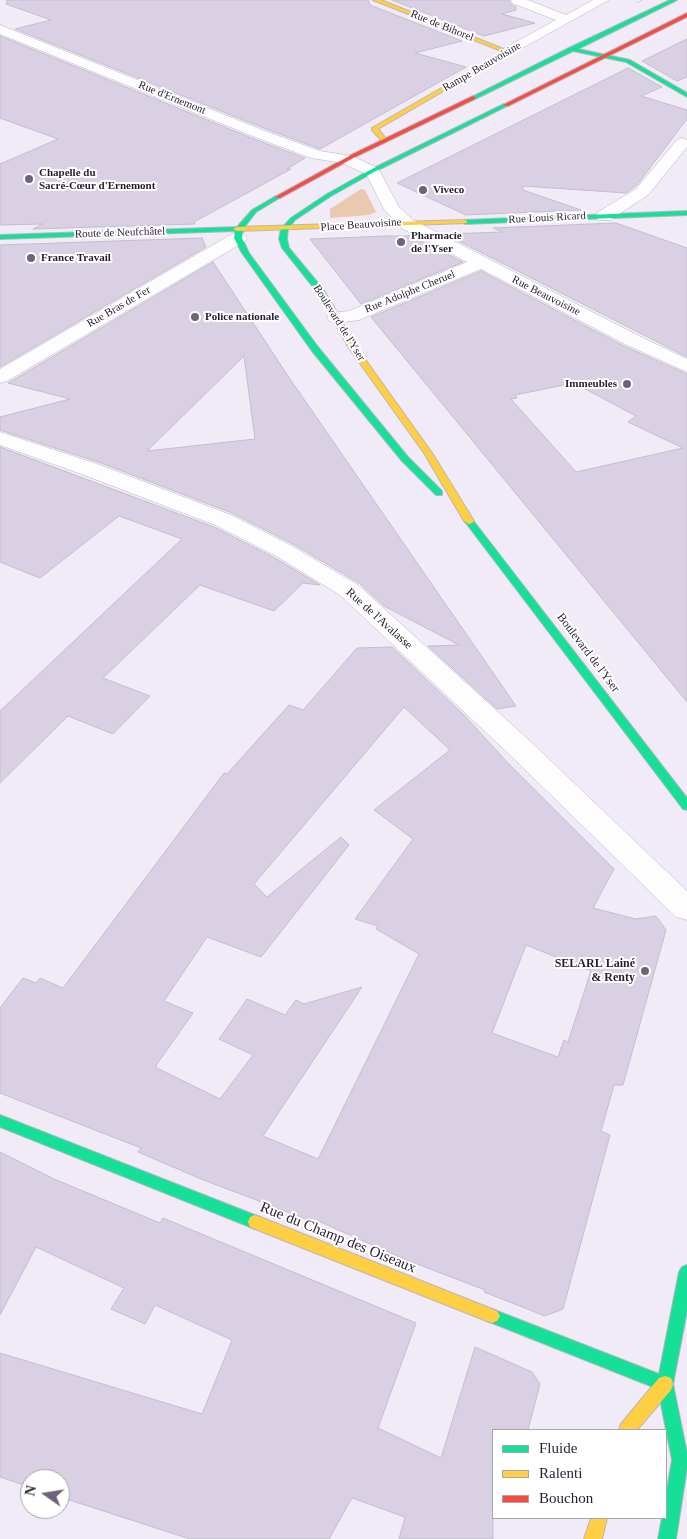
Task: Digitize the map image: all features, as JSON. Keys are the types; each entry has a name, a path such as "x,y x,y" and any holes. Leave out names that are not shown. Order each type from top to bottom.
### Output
{"main road":[{"name":"Rue de Bihorel","path":"376,0 508,52"},
{"path":"239,233 243,222 254,211 346,159 674,0"},
{"path":"372,171 687,15"},
{"path":"571,49 623,60 687,94"},
{"name":"Rampe Beauvoisine","path":"384,140 374,129 508,52"},
{"name":"Place Beauvoisine","path":"285,229 293,219 303,212 372,171"},
{"name":"Rue Louis Ricard","path":"407,224 687,213"},
{"name":"Place Beauvoisine","path":"239,233 285,229 407,224"},
{"name":"Boulevard de l'Yser","path":"285,229 283,239 291,254 320,291 353,348 428,453 466,517 687,806"},
{"name":"Route de Neufchâtel","path":"0,237 239,233"},
{"name":"Boulevard de l'Yser","path":"239,233 246,253 321,356 405,459 466,517"},
{"name":"Rue du Champ des Oiseaux","path":"0,1121 676,1389"},
{"path":"667,1539 680,1460 676,1389 687,1272"},
{"path":"628,1429 676,1389"},
{"path":"593,1539 599,1519"}],"street":[{"path":"517,0 566,20"},
{"name":"Rampe Beauvoisine","path":"508,52 603,0"},
{"name":"Rue d'Ernemont","path":"0,29 260,134 317,155 346,159"},
{"path":"604,216 642,192 682,143"},
{"path":"346,159 372,171"},
{"name":"Place Beauvoisine","path":"372,171 392,209 407,224"},
{"name":"Rue Beauvoisine","path":"407,224 632,340 687,366"},
{"name":"Rue Bras de Fer","path":"0,377 239,233"},
{"name":"Rue Adolphe Cheruel","path":"336,317 352,316 482,262"},
{"name":"Rue de l'Avalasse","path":"0,438 92,470 223,520 284,551 349,590 520,748 687,909"}],"shaded area":[{"path":"361,189 365,190 376,212 369,215 330,218 330,209"}],"building":[{"path":"7,0 368,0 370,5 462,41 415,53 466,67 320,149 15,29 51,20 6,4"},
{"path":"392,0 509,0 511,5 516,7 516,10 502,14 535,23 484,36"},
{"path":"0,36 305,158 287,169 291,169 194,222 195,224 33,229 43,224 0,225 0,164 58,139 0,118"},
{"path":"687,39 687,77 677,81 642,61"},
{"path":"628,68 662,87 641,96 687,110 687,119 637,185 626,193 523,186 523,190 581,210 466,215 397,183"},
{"path":"616,223 687,248 687,357 445,234 503,232 493,228"},
{"path":"411,236 463,262 361,304 310,239"},
{"path":"202,238 206,247 0,367 0,245"},
{"path":"213,262 290,379 516,706 497,709 428,646 459,645 384,606 359,583 293,544 232,513 101,463 0,430 0,417 70,399 8,383","holes":["244,356 255,439 147,451"]},
{"path":"481,271 624,346 687,374 687,702 371,317","holes":["574,383 636,416 628,422 683,448 576,472 511,399 517,398 515,395"]},
{"path":"0,447 214,527 275,558 320,585 303,583 274,611 200,585 103,678 150,696 113,734 68,716 0,783 0,711 182,539 119,516 40,578 0,562"},
{"path":"392,647 464,715 508,763 614,869 593,908 636,919 656,916 666,930 623,1085 614,1085 601,1131 610,1135 563,1309 545,1316 484,1292 485,1290 404,1259 316,1220 314,1222 201,1179 138,1152 141,1148 0,1093 0,1008 23,978 36,983 40,978 63,988 224,773 227,774 289,705 303,710 357,648","holes":["404,707 450,750 374,810 413,839 355,919 378,926 376,929 419,954 318,1159 263,1136 362,987 304,1004 296,1000 285,1015 247,999 219,1039 253,1055 220,1099 155,1067 193,1013 164,1001 207,937 261,957 349,845 341,837 267,897 254,884","526,945 591,971 568,1042 564,1040 558,1057 492,1033"]},
{"path":"0,1152 54,1179 160,1223 163,1218 416,1323 378,1428 441,1458 475,1347 532,1372 540,1384 528,1429 492,1429 493,1539 399,1539 405,1517 352,1498 329,1539 190,1539 70,1500 70,1469 20,1469 20,1484 0,1477 0,1353 202,1414 232,1340 155,1305 145,1324 111,1309 124,1288 36,1247 0,1315"}],"tram line":[{"path":"637,3 642,0"}],"traffic: fast":[{"path":"473,98 674,0"},
{"path":"571,49 628,61 687,95"},
{"path":"329,306 320,291 286,248 283,239 285,229 293,219 329,195 372,171 506,105"},
{"path":"278,197 254,211 243,222 239,229 238,238 246,253 315,349 405,459 439,493"},
{"path":"465,222 687,213"},
{"path":"0,237 237,229"},
{"path":"469,521 687,806"},
{"path":"0,1121 255,1222"},
{"path":"667,1539 680,1460 665,1384 687,1272"},
{"path":"492,1316 665,1384"}],"traffic: slow":[{"path":"376,0 508,52"},
{"path":"384,140 374,129 508,52"},
{"path":"237,229 465,222"},
{"path":"329,306 353,348 428,453 469,521"},
{"path":"255,1222 492,1316"},
{"path":"628,1429 665,1384"},
{"path":"593,1539 599,1519"}],"traffic: jam":[{"path":"506,105 687,15"},
{"path":"278,197 355,155 473,98"}],"place":[{"name":"Chapelle du Sacré-Cœur d'Ernemont","path":"29,179"},
{"name":"Viveco","path":"423,190"},
{"name":"Pharmacie de l'Yser","path":"401,242"},
{"name":"France Travail","path":"31,258"},
{"name":"Police nationale","path":"195,317"},
{"name":"Immeubles","path":"627,384"},
{"name":"SELARL Lainé & Renty","path":"645,971"}]}
